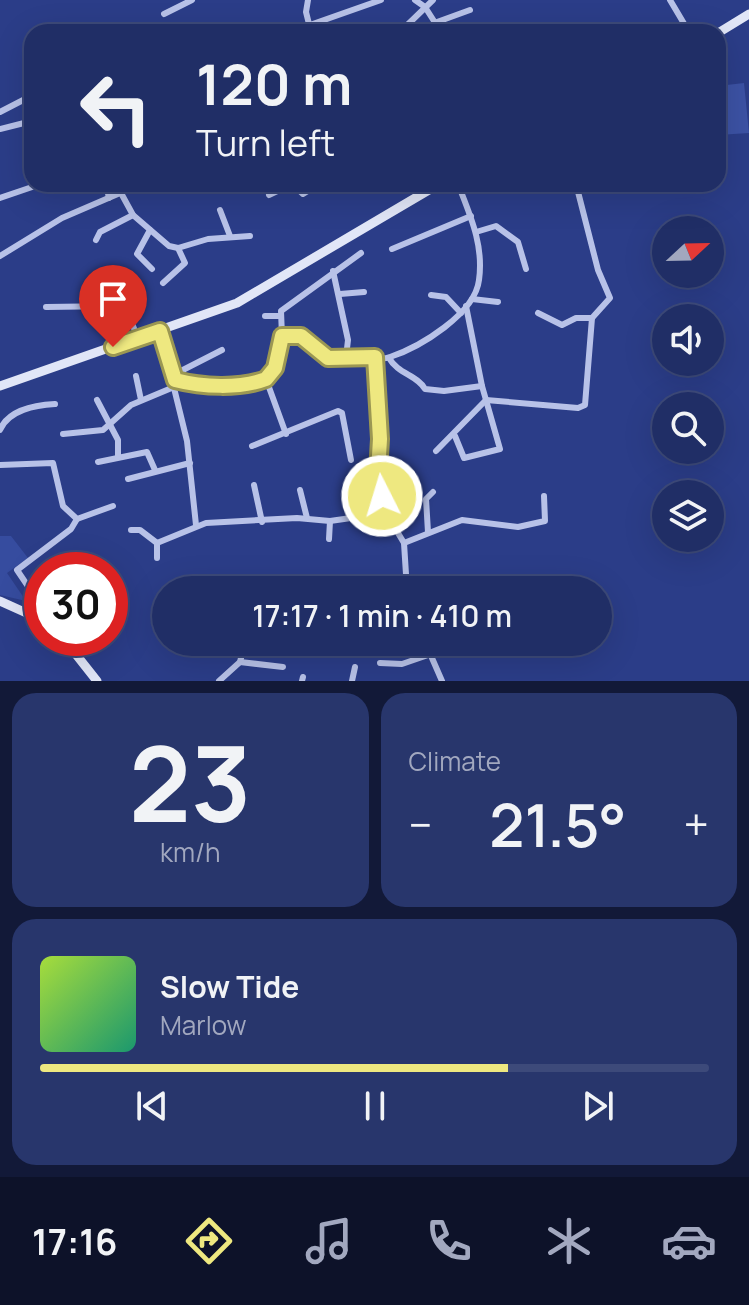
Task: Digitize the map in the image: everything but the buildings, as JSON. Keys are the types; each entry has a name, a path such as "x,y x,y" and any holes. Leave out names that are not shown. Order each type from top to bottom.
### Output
{"street":[{"path":"164,14 192,0"},
{"path":"308,0 309,23 381,0"},
{"path":"415,0 437,22 470,10"},
{"path":"408,24 433,0"},
{"path":"670,0 684,24"},
{"path":"726,28 749,14"},
{"path":"0,112 24,100"},
{"path":"0,129 24,123"},
{"path":"0,198 24,190"},
{"path":"108,192 109,198"},
{"path":"269,195 275,192"},
{"path":"0,386 237,303 417,192"},
{"path":"282,336 297,334 323,356 389,358 434,337 461,313 472,299 479,282 476,232 461,192"},
{"path":"486,400 578,408 585,405 592,318 610,298 598,270 578,192"},
{"path":"0,256 54,222 121,193 133,215 178,248 185,263 163,283"},
{"path":"220,210 230,236"},
{"path":"96,240 100,232 133,215"},
{"path":"392,249 471,216"},
{"path":"476,232 496,226 514,237 526,269"},
{"path":"150,230 137,254 152,269"},
{"path":"178,248 230,236 250,236"},
{"path":"174,381 230,385 266,379 275,368 282,336 279,316 289,304 361,253"},
{"path":"333,271 348,340 346,357"},
{"path":"340,294 364,292"},
{"path":"431,295 446,297 461,313"},
{"path":"472,299 498,302"},
{"path":"46,307 117,306 130,318 138,339"},
{"path":"455,436 464,458 500,449 482,386 466,306"},
{"path":"538,313 549,315 557,326 576,318 592,318"},
{"path":"265,316 279,316"},
{"path":"160,331 174,381 190,463 196,525"},
{"path":"63,434 111,426 122,411 222,350"},
{"path":"375,357 380,439 378,473 386,513 404,543 405,576"},
{"path":"389,358 398,371 419,380 425,389 444,391 482,386"},
{"path":"136,376 141,400"},
{"path":"266,379 286,434"},
{"path":"97,400 118,440 118,457"},
{"path":"436,451 455,436 486,400"},
{"path":"0,430 3,423 33,405 55,404"},
{"path":"252,446 286,434 316,417 338,411 342,413 351,460"},
{"path":"98,462 147,452 155,470"},
{"path":"0,465 53,463 63,506 77,519"},
{"path":"128,479 190,463"},
{"path":"254,485 262,522"},
{"path":"300,490 307,518"},
{"path":"428,532 426,499 433,492"},
{"path":"404,543 462,520 518,527 545,521 544,496"},
{"path":"41,552 71,529 77,519 113,506"},
{"path":"157,543 196,525 307,518 330,521 386,513"},
{"path":"329,539 330,521"},
{"path":"131,530 146,532 157,543 157,558"},
{"path":"24,565 17,570 24,580"},
{"path":"0,601 24,612"},
{"path":"77,656 97,681"},
{"path":"219,681 240,662 242,656"},
{"path":"380,663 402,664 425,656"},
{"path":"432,656 442,681"},
{"path":"240,662 283,667"},
{"path":"352,681 355,667"}],"shaded area":[{"path":"0,536 11,536 24,553 24,561 7,573 24,601 0,595"}],"route":[{"path":"113,347 160,331 175,380 198,384 230,385 266,379 275,368 282,336 297,334 328,358 375,357 380,439 377,463 382,496"}]}
